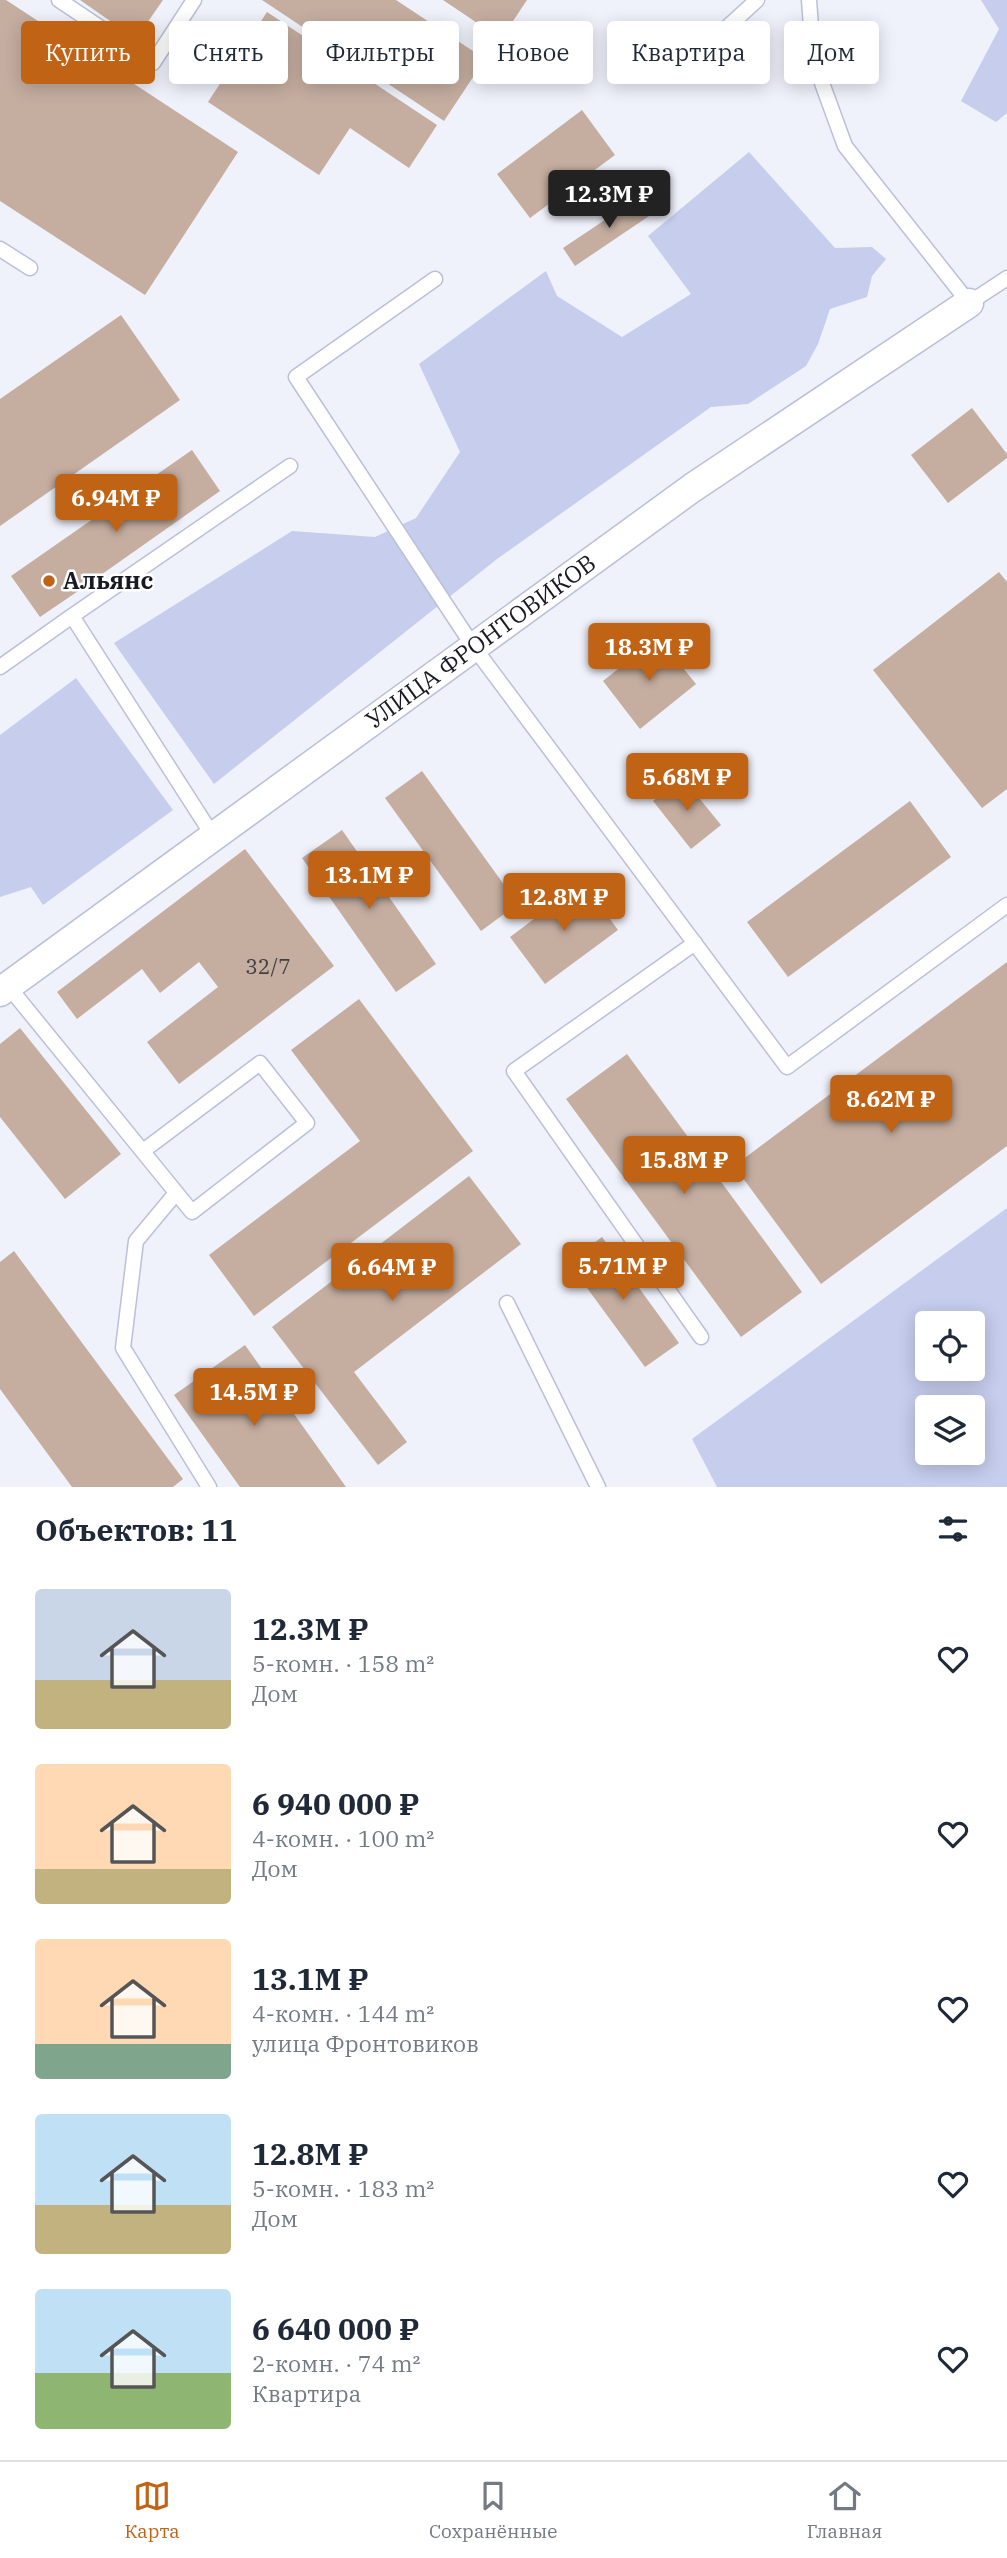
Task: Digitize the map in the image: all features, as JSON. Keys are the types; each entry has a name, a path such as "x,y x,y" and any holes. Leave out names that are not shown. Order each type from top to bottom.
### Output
{"street":[{"name":"УЛИЦА ФРОНТОВИКОВ","path":"4,989 692,488 969,303"}],"lane":[{"path":"59,0 153,63 194,0"},
{"path":"734,21 757,0"},
{"path":"808,0 814,51 822,83 845,146 969,303 1007,278"},
{"path":"0,249 30,268"},
{"path":"435,279 296,377 474,646 787,1067 1007,905"},
{"path":"0,667 290,467"},
{"path":"72,616 213,836"},
{"path":"695,943 514,1071 701,1337"},
{"path":"4,989 192,1212 307,1123 260,1063 142,1151"},
{"path":"176,1193 135,1241 123,1348 209,1487"},
{"path":"507,1303 598,1487"}],"shaded area":[{"path":"981,0 1007,0 1007,113 996,122 961,101 999,29"},
{"path":"749,152 835,248 872,247 886,259 872,276 867,297 830,309 818,344 806,366 748,404 711,407 497,559 214,784 114,643 292,531 375,537 416,518 460,452 419,364 546,271 557,296 622,337 691,294 648,236"},
{"path":"76,678 173,810 43,905 31,887 0,897 0,735"},
{"path":"1007,1208 1007,1487 717,1487 692,1439"}],"building":[{"path":"0,0 6,0 38,21 21,21 21,84 134,84 238,152 145,295 0,201"},
{"path":"80,0 163,0 148,21 110,21"},
{"path":"262,0 396,0 428,21 302,21 302,27"},
{"path":"443,0 527,0 513,21 474,21"},
{"path":"267,12 281,21 261,21"},
{"path":"288,26 302,35 302,84 375,84 437,125 409,168 350,128 319,175 208,102 220,84 288,84"},
{"path":"459,42 473,51 473,77 444,121 388,84 459,84"},
{"path":"582,110 615,155 530,218 497,174"},
{"path":"642,195 655,212 575,266 563,248"},
{"path":"121,315 180,400 0,526 0,399"},
{"path":"972,408 1007,454 1007,458 948,503 911,455"},
{"path":"192,450 220,491 88,584 79,572 87,585 40,617 11,576"},
{"path":"999,572 1007,582 1007,789 982,808 873,670"},
{"path":"658,637 696,684 640,729 603,681"},
{"path":"422,771 518,904 481,931 385,798"},
{"path":"682,777 721,825 691,849 653,801"},
{"path":"910,801 951,857 788,977 747,922"},
{"path":"342,830 436,964 396,992 302,858"},
{"path":"245,849 334,966 179,1084 147,1042 218,987 199,962 160,993 142,969 77,1019 57,992"},
{"path":"583,882 618,930 545,984 510,937"},
{"path":"1007,962 1007,1146 821,1284 734,1166"},
{"path":"359,999 473,1151 254,1316 209,1255 360,1141 291,1050"},
{"path":"20,1028 121,1154 65,1199 0,1117 0,1044"},
{"path":"627,1054 802,1292 741,1337 566,1099"},
{"path":"469,1176 521,1244 354,1372 407,1442 378,1465 272,1327"},
{"path":"602,1237 679,1343 645,1367 568,1262"},
{"path":"14,1251 183,1479 173,1487 72,1487 0,1389 0,1262"},
{"path":"245,1345 346,1487 240,1487 174,1395"}],"place":[{"name":"Альянс","path":"49,581"}]}
